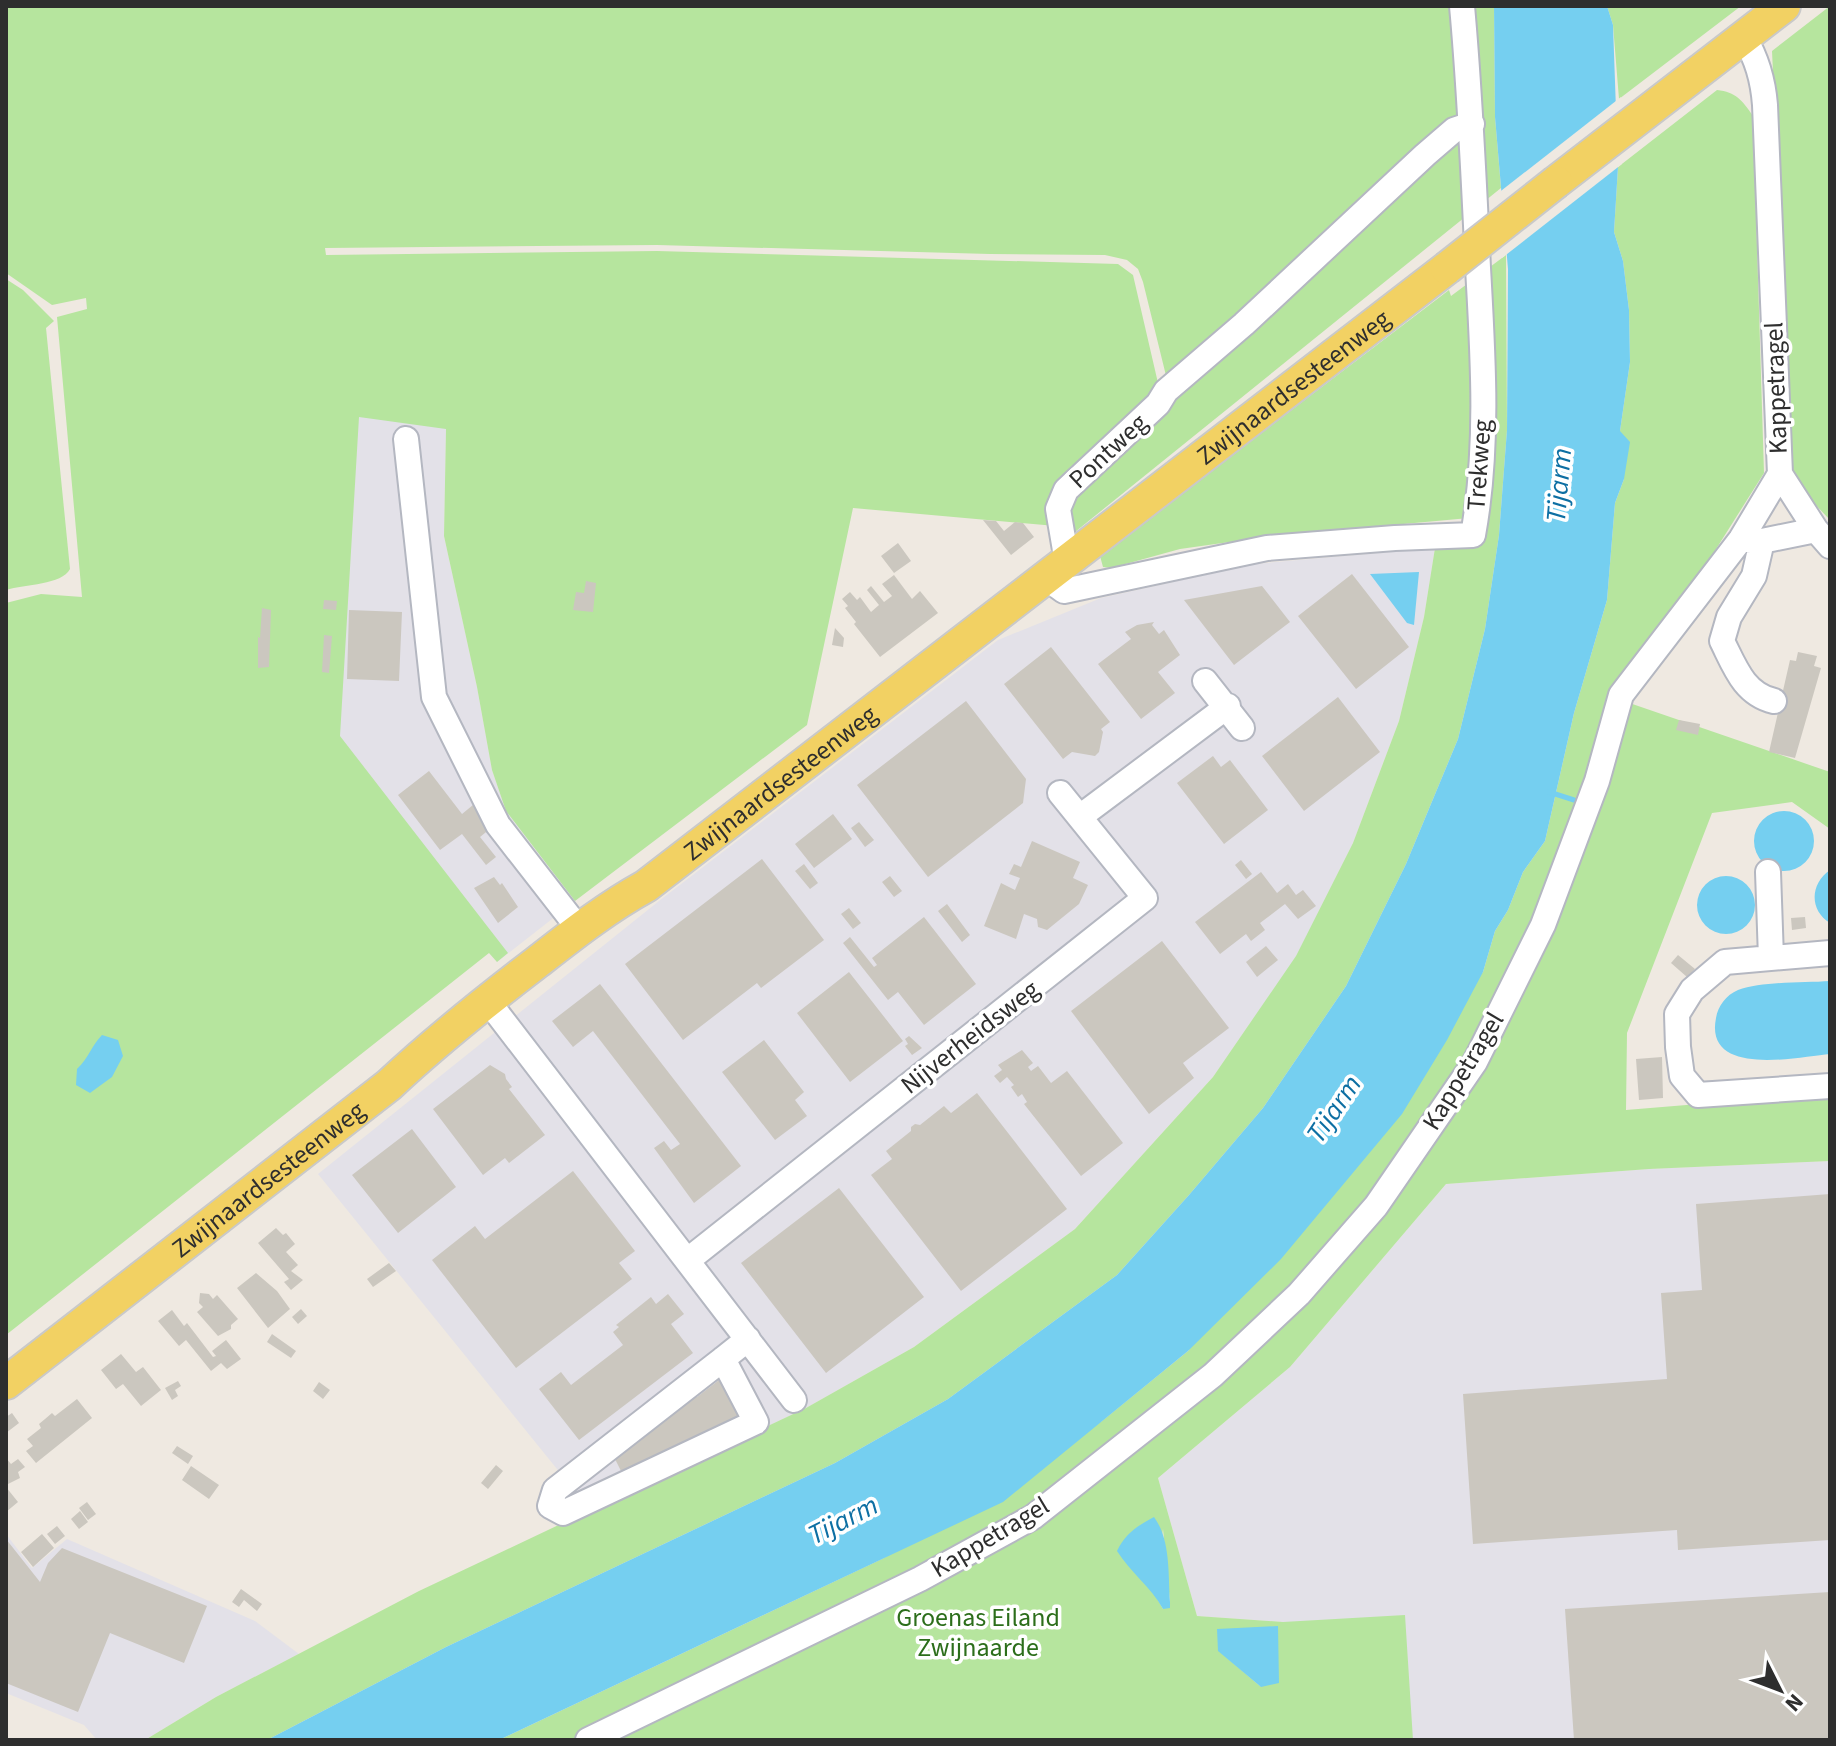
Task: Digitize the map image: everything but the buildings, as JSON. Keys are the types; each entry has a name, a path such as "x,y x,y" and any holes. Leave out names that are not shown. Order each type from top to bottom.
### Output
{"main road":[{"name":"Zwijnaardsesteenweg","path":"6,1383 389,1085 437,1040 487,1000 610,906 646,886 1784,6"}],"street":[{"name":"Trekweg","path":"1056,570 1064,591 1267,548 1473,535 1483,432 1483,356 1472,124 1462,6"},
{"name":"Kappetragel","path":"588,1740 920,1579 1033,1517 1213,1375 1299,1294 1376,1206 1475,1062 1543,925 1597,781 1621,695 1745,545 1780,474 1763,79 1744,37"},
{"name":"Pontweg","path":"1056,570 1058,509 1066,490 1158,404 1166,391 1244,324 1425,155 1454,130 1472,124"},
{"path":"406,439 434,697 498,825 579,929"},
{"path":"1774,701 1757,697 1738,672 1722,641 1729,617 1754,576 1745,545 1823,538 1780,474"},
{"path":"1205,681 1228,706 1242,728"},
{"path":"1081,816 1228,706"},
{"name":"Nijverheidsweg","path":"688,1260 1145,898 1060,793"},
{"path":"1768,872 1771,958"},
{"path":"1830,953 1725,962 1692,990 1677,1014 1682,1076 1698,1095 1830,1086"},
{"path":"487,1000 794,1400"},
{"path":"723,1359 756,1422 563,1513 550,1506 555,1490 748,1339"}],"shaded area":[{"path":"327,381 359,416 446,428 444,536 492,770 506,811 575,901 497,962 308,725"},
{"path":"1435,548 1424,617 1399,721 1353,843 1296,957 1213,1077 1075,1229 914,1347 806,1408 591,1511 318,1174 659,901 998,640 1101,598 1254,564"},
{"path":"1830,1161 1830,1740 1412,1740 1283,1622 1197,1616 1158,1478 1290,1367 1446,1184 1649,1169"},
{"path":"6,1534 32,1568 67,1539 255,1621 299,1654 216,1697 145,1740 97,1740 84,1725 6,1693"}],"green space":[{"path":"6,6 1494,6 1495,117 1501,188 1075,532 1063,515 1066,496 1171,396 1143,282 1138,269 1127,260 1105,255 657,245 325,248 326,255 657,251 1118,264 1133,275 1158,383 1156,394 1123,433 1059,491 1054,500 1056,526 853,508 807,725 575,901 506,811 492,770 444,536 446,429 359,417 340,736 508,953 497,962 489,953 6,1335 6,603 41,594 82,597 57,317 87,309 86,298 52,305 6,273"},
{"path":"1607,6 1741,6 1619,99 1613,25"},
{"path":"1830,6 1830,520 1792,480 1772,51"},
{"name":"Groenas Eiland Zwijnaarde","path":"1717,90 1738,98 1753,116 1764,473 1711,557 1612,697 1830,772 1830,829 1792,802 1712,813 1627,1033 1626,1110 1830,1093 1830,1161 1649,1169 1446,1184 1290,1367 1158,1478 1197,1616 1283,1622 1405,1615 1413,1740 499,1740 884,1558 1102,1421 1188,1351 1483,972 1495,931 1508,910 1523,872 1545,841 1574,713 1607,600 1615,503 1624,479 1620,431 1630,362 1629,310 1623,261 1614,232 1618,167","holes":["1163,1529 1170,1602 1163,1609 1154,1593","1218,1630 1261,1687 1219,1651"]},
{"path":"1506,255 1507,430 1499,535 1485,629 1458,739 1406,864 1346,986 1263,1108 1117,1275 948,1399 835,1463 446,1647 267,1740 145,1740 216,1697 419,1591 806,1408 914,1347 1075,1229 1213,1077 1296,956 1353,843 1399,721 1424,617 1435,548 1470,531 1469,518 1272,536 1180,549 1111,568 1103,567 1100,556 1449,290 1451,296"},
{"path":"6,279 23,290 54,321 46,328 70,569 51,581 6,590"}],"water":[{"name":"Tijarm","path":"1494,6 1607,6 1613,25 1618,167 1614,232 1623,261 1629,310 1630,362 1620,431 1630,442 1624,479 1615,503 1607,600 1574,713 1545,841 1523,872 1508,910 1495,931 1483,972 1447,1040 1402,1114 1281,1259 1188,1351 1003,1502 499,1740 267,1740 446,1647 835,1463 948,1399 1117,1275 1263,1108 1346,986 1406,864 1458,739 1485,629 1499,535 1507,430 1508,269 1495,117"},
{"path":"1419,572 1414,625 1407,623 1370,574"},
{"path":"1784,811 1796,813 1805,820 1812,829 1812,853 1805,862 1796,869 1784,871 1772,869 1763,862 1756,853 1754,841 1756,829 1763,820 1772,813"},
{"path":"1830,870 1830,923 1818,911 1815,897 1819,882"},
{"path":"1726,876 1747,884 1755,905 1747,926 1726,934 1705,926 1697,905 1705,884"},
{"path":"1830,981 1830,1054 1756,1060 1738,1057 1724,1049 1716,1037 1719,1009 1726,998 1738,990 1771,984"},
{"path":"102,1035 118,1040 123,1056 112,1077 90,1093 76,1085 77,1069"},
{"path":"1154,1517 1168,1558 1170,1608 1163,1609 1117,1551 1132,1531"},
{"path":"1278,1626 1279,1683 1261,1687 1218,1651 1217,1629"}],"pier":[{"path":"1621,97 1622,164 1502,258 1497,194"}],"waterway":[{"path":"1549,792 1574,800"}]}
